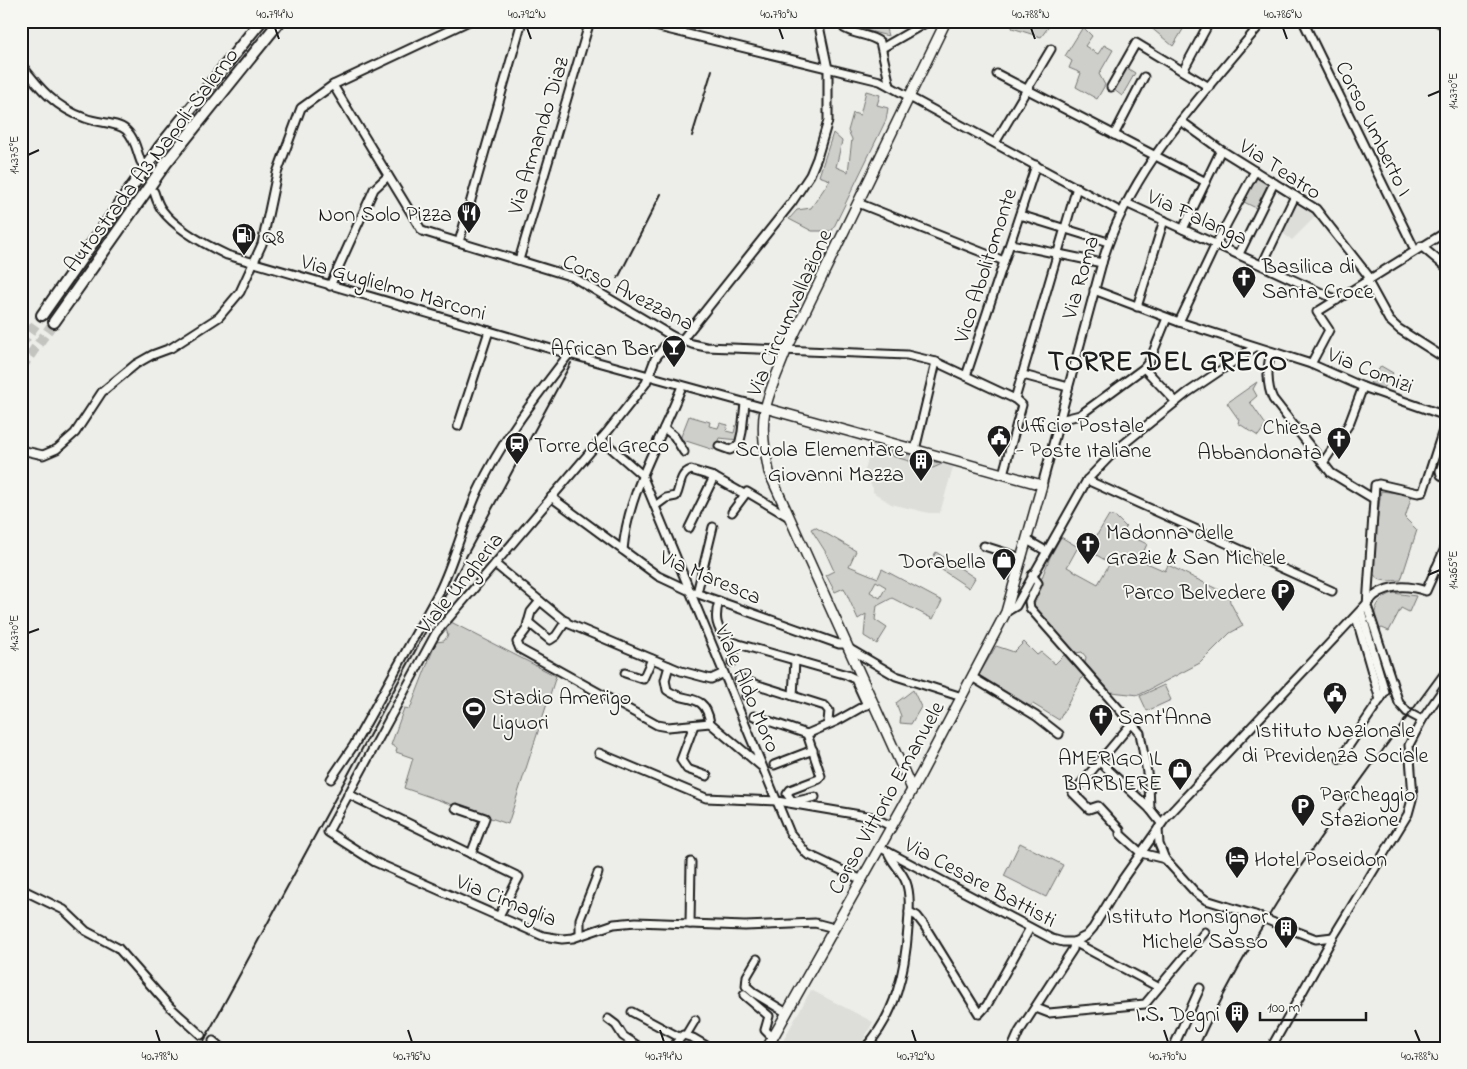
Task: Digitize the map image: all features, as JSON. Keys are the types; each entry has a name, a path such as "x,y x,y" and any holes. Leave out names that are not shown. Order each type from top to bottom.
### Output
{"highway":[{"name":"Autostrada A3 Napoli-Salerno","path":"42,315 159,148 262,21"},
{"name":"Autostrada A3 Napoli-Salerno","path":"54,322 166,163 280,21"}],"main road":[{"name":"Via Circumvallazione","path":"912,789 869,703 846,645 769,472 764,448 765,408 786,351 946,21"},
{"path":"765,408 1042,485"},
{"name":"Via Roma","path":"1022,558 1042,485"},
{"name":"Corso Vittorio Emanuele","path":"767,1048 912,789 1006,612 1022,558"}],"street":[{"path":"21,450 43,455 57,450 75,433 102,392 136,364 152,354 172,348 219,317 240,292 262,244 277,173 301,108 333,85 470,21"},
{"path":"459,242 522,21"},
{"name":"Via Armando Diaz","path":"519,260 590,21"},
{"path":"634,21 890,86 1121,212"},
{"path":"682,340 792,202 810,175 824,139 828,121 828,69 818,21"},
{"path":"843,21 844,28 876,39 882,48 890,86"},
{"path":"882,48 929,21"},
{"path":"1183,71 1210,21"},
{"name":"Via Roma","path":"1042,485 1094,290 1108,242 1121,212 1153,155 1263,21"},
{"name":"Corso Umberto I","path":"1303,21 1418,248"},
{"path":"1436,21 1446,26"},
{"path":"1111,87 1136,43 1209,87"},
{"path":"995,144 1051,49"},
{"path":"21,64 40,90 54,101 86,118 127,130 141,162"},
{"path":"997,74 1206,182"},
{"path":"1114,135 1144,78"},
{"name":"Corso Avezzana","path":"333,85 422,230 573,277 672,336 706,347 907,355 936,362 1014,399"},
{"name":"Via Teatro","path":"1181,121 1221,150 1316,209 1368,279 1389,320 1399,329 1446,359"},
{"path":"1183,229 1221,150"},
{"name":"Vico Abolitomonte","path":"966,376 1036,165"},
{"path":"1179,322 1216,244 1255,171"},
{"path":"330,286 374,189 388,176"},
{"path":"1239,254 1274,183"},
{"path":"1003,474 1022,405 1014,399 1023,375 1077,187"},
{"name":"Via Guglielmo Marconi","path":"154,192 162,210 202,244 253,264 765,408"},
{"path":"1262,265 1295,196"},
{"path":"858,203 1004,261"},
{"name":"Via Falanga","path":"1126,203 1337,300"},
{"path":"1020,214 1108,242"},
{"path":"1137,307 1164,220"},
{"path":"1311,364 1329,330 1317,314 1319,311 1446,232"},
{"path":"1010,244 1058,252 1102,263"},
{"path":"1418,248 1446,267"},
{"name":"Via Comizi","path":"1094,290 1167,318 1311,364 1363,387 1446,416"},
{"path":"1060,420 1080,415 1144,368 1150,360 1167,318"},
{"path":"458,426 489,331"},
{"name":"Viale Ungheria","path":"328,832 436,633 601,439 646,383 655,359 672,336"},
{"path":"1006,612 1016,606 1087,480 1115,451 1176,402 1255,347"},
{"path":"1272,353 1270,357 1268,386 1272,399 1331,473 1374,500"},
{"path":"331,779 354,745 439,592 478,492 506,439 569,354"},
{"path":"915,450 936,362"},
{"path":"1144,368 1176,402"},
{"path":"1023,375 1068,388"},
{"path":"623,550 632,506 642,475 682,386"},
{"path":"1322,463 1349,424 1363,387"},
{"path":"719,446 730,450 739,445 745,403"},
{"path":"1340,759 1380,700 1385,689 1362,611 1375,486 1378,484 1418,493 1423,492 1446,421"},
{"path":"664,428 674,436 684,452"},
{"path":"601,439 642,475"},
{"path":"1446,454 1440,471 1441,476 1446,478"},
{"path":"655,506 666,498 676,496 681,479 688,471 699,471 744,494 751,494 789,517"},
{"name":"Viale Aldo Moro","path":"642,475 694,592 724,672 790,833 807,854 862,880"},
{"path":"689,528 714,477"},
{"path":"1087,480 1332,591"},
{"path":"732,512 744,494"},
{"name":"Via Maresca","path":"551,497 658,576 694,592 846,645 896,676 962,696"},
{"path":"694,592 713,527"},
{"path":"1027,540 1046,551"},
{"path":"984,546 1022,558"},
{"path":"1446,546 1443,560 1436,568 1446,575"},
{"path":"495,564 566,622 669,666 711,679 724,672"},
{"name":"Via Cesare Battisti","path":"879,848 1052,939 1074,942 1086,936 1160,826 1381,591 1391,587 1413,587 1426,592 1436,568"},
{"path":"1032,575 1038,584 1029,602 1033,611 1140,733 1149,784 1150,809"},
{"path":"540,601 531,612 526,630 517,642 517,646 531,657 657,725 668,727 710,722"},
{"path":"719,601 716,612 719,630 728,641 833,669 852,678 869,703 807,734 754,716"},
{"path":"1362,611 1399,703 1419,719"},
{"path":"528,622 550,640 556,636 566,622"},
{"path":"732,662 736,643"},
{"path":"625,673 643,679 652,659"},
{"path":"793,696 795,660"},
{"path":"669,666 665,680 667,690 700,702 707,711 710,722 763,768"},
{"path":"972,677 1036,716 1059,734"},
{"path":"739,679 828,708 828,722"},
{"path":"746,696 750,683"},
{"path":"1271,1048 1333,937 1408,814 1413,796 1409,745 1419,719 1446,685"},
{"path":"1132,723 1073,793 1089,809 1098,806 1120,830 1120,834 1126,841 1141,853 1165,859"},
{"path":"694,725 681,760 687,769 708,776"},
{"path":"807,734 822,774 821,778 790,790 788,794 794,802 815,797"},
{"path":"774,765 813,750"},
{"path":"599,753 706,798 777,801 872,818 891,826"},
{"path":"1100,762 1150,809 1160,826 1159,844 1165,859 1194,892 1206,900 1254,915 1316,939 1333,937"},
{"path":"348,794 518,877 499,916"},
{"path":"456,808 485,818 471,854"},
{"name":"Via Cimaglia","path":"328,832 375,862 543,936 562,939 621,924 744,926 816,924 834,928"},
{"path":"865,1048 887,1019 902,982 907,952 909,912 906,882 888,852"},
{"path":"690,924 692,862"},
{"path":"580,935 580,919 598,873"},
{"path":"21,888 64,910 86,931 118,948 170,1007 201,1035"},
{"path":"909,912 917,916 924,924 979,1014 987,1005 1030,928"},
{"path":"1036,1008 1049,1013 1145,1004 1205,932"},
{"path":"1316,939 1321,948 1322,956"},
{"path":"1012,1048 1019,1032 1073,949 1074,942 1158,987"},
{"path":"757,960 747,976 746,986 787,1013"},
{"path":"1173,1048 1200,988"},
{"path":"744,995 766,1012 769,1018 765,1030 773,1038"},
{"path":"632,1012 710,1048"},
{"path":"608,1019 616,1025 623,1036 641,1048"},
{"path":"672,1048 695,1020"},
{"path":"213,1041 221,1048"}],"shaded area":[{"path":"850,21 884,21 888,36 850,26"},
{"path":"1013,21 1053,21 1041,37 1012,28"},
{"path":"1143,21 1188,21 1173,46"},
{"path":"1083,27 1092,36 1085,46 1098,54 1104,45 1113,50 1099,74 1105,85 1097,99 1076,87 1081,73 1069,68 1072,61 1065,56"},
{"path":"1124,66 1135,73 1122,96 1113,89"},
{"path":"866,91 880,95 877,105 888,108 886,120 832,231 812,231 789,219 797,210 811,208 830,180 819,176 833,133 842,141 836,167 848,172 852,139 848,131 853,113 860,115"},
{"path":"1255,171 1274,183 1260,210 1240,200"},
{"path":"1297,197 1317,215 1292,240 1281,232"},
{"path":"1381,366 1393,373 1383,388 1370,383"},
{"path":"1257,382 1253,389 1257,396 1250,402 1266,425 1258,436 1238,423 1239,420 1227,403"},
{"path":"689,416 710,422 709,426 718,428 720,423 728,425 726,431 734,433 736,425 739,426 739,440 719,438 714,450 680,439"},
{"path":"872,445 953,467 940,513 929,513 891,504 873,492 873,488 864,474"},
{"path":"889,449 942,464 933,468 892,456"},
{"path":"1381,491 1412,495 1405,518 1417,530 1401,580 1386,581 1379,579 1375,576 1371,567"},
{"path":"1109,515 1116,517 1126,527 1124,533 1147,544 1140,560 1165,571 1168,565 1229,595 1230,602 1243,626 1230,633 1200,663 1139,695 1111,692 1085,663 1086,657 1082,652 1076,653 1033,607 1032,603 1050,557 1061,537 1078,547 1067,567 1098,584 1110,563 1088,550"},
{"path":"815,527 856,551 849,566 878,578 882,569 942,601 933,619 892,598 877,606 875,620 887,628 877,644 864,636 866,614 858,619 844,588 835,592 826,575 834,571 825,551 811,529","holes":["876,581 886,587 880,598 870,592"]},
{"path":"936,552 975,578 969,588 930,562"},
{"path":"1393,593 1416,596 1409,612 1401,608 1389,631 1382,628 1377,630 1375,624 1376,607 1382,599"},
{"name":"Stadio Amerigo Liguori","path":"451,622 556,676 508,824 404,788 413,758 396,752 397,748 391,745 404,708 410,709 436,642 444,641 448,635 446,629"},
{"path":"1024,642 1037,655 1041,652 1055,664 1064,655 1083,676 1059,720 1033,704 1030,706 979,675 996,646 1014,652"},
{"path":"1164,685 1171,700 1147,711 1140,696"},
{"path":"913,690 921,707 911,724 900,723 901,716 896,703"},
{"path":"1020,843 1063,865 1046,897 1004,876"},
{"path":"811,990 873,1022 859,1048 779,1048"}],"tunnel":[{"path":"21,345 42,315"},
{"path":"21,368 54,322"},
{"path":"201,1035 213,1041"}],"railway":[{"path":"692,136 712,70"},
{"path":"618,278 661,194"},
{"path":"200,1048 571,363"},
{"path":"1198,1048 1223,996 1280,897 1345,803 1446,664"}],"place":[{"name":"Non Solo Pizza","path":"469,234"},
{"name":"Q8","path":"244,256"},
{"name":"Basilica di Santa Croce","path":"1244,299"},
{"name":"African Bar","path":"674,368"},
{"name":"Ufficio Postale - Poste Italiane","path":"999,458"},
{"name":"Chiesa Abbandonata","path":"1339,460"},
{"name":"Torre del Greco","path":"517,465"},
{"name":"Scuola Elementare Giovanni Mazza","path":"921,482"},
{"name":"Madonna delle Grazie & San Michele","path":"1088,565"},
{"name":"Dorabella","path":"1004,581"},
{"name":"Parco Belvedere","path":"1283,612"},
{"name":"Istituto Nazionale di Previdenza Sociale","path":"1335,715"},
{"name":"Stadio Amerigo Liguori","path":"474,730"},
{"name":"Sant'Anna","path":"1101,737"},
{"name":"AMERIGO IL BARBIERE","path":"1180,791"},
{"name":"Parcheggio Stazione","path":"1303,827"},
{"name":"Hotel Poseidon","path":"1237,879"},
{"name":"Istituto Monsignor Michele Sasso","path":"1286,949"},
{"name":"I.S. Degni","path":"1237,1034"}],"district":[{"name":"TORRE DEL GRECO","path":"1168,360"}]}
